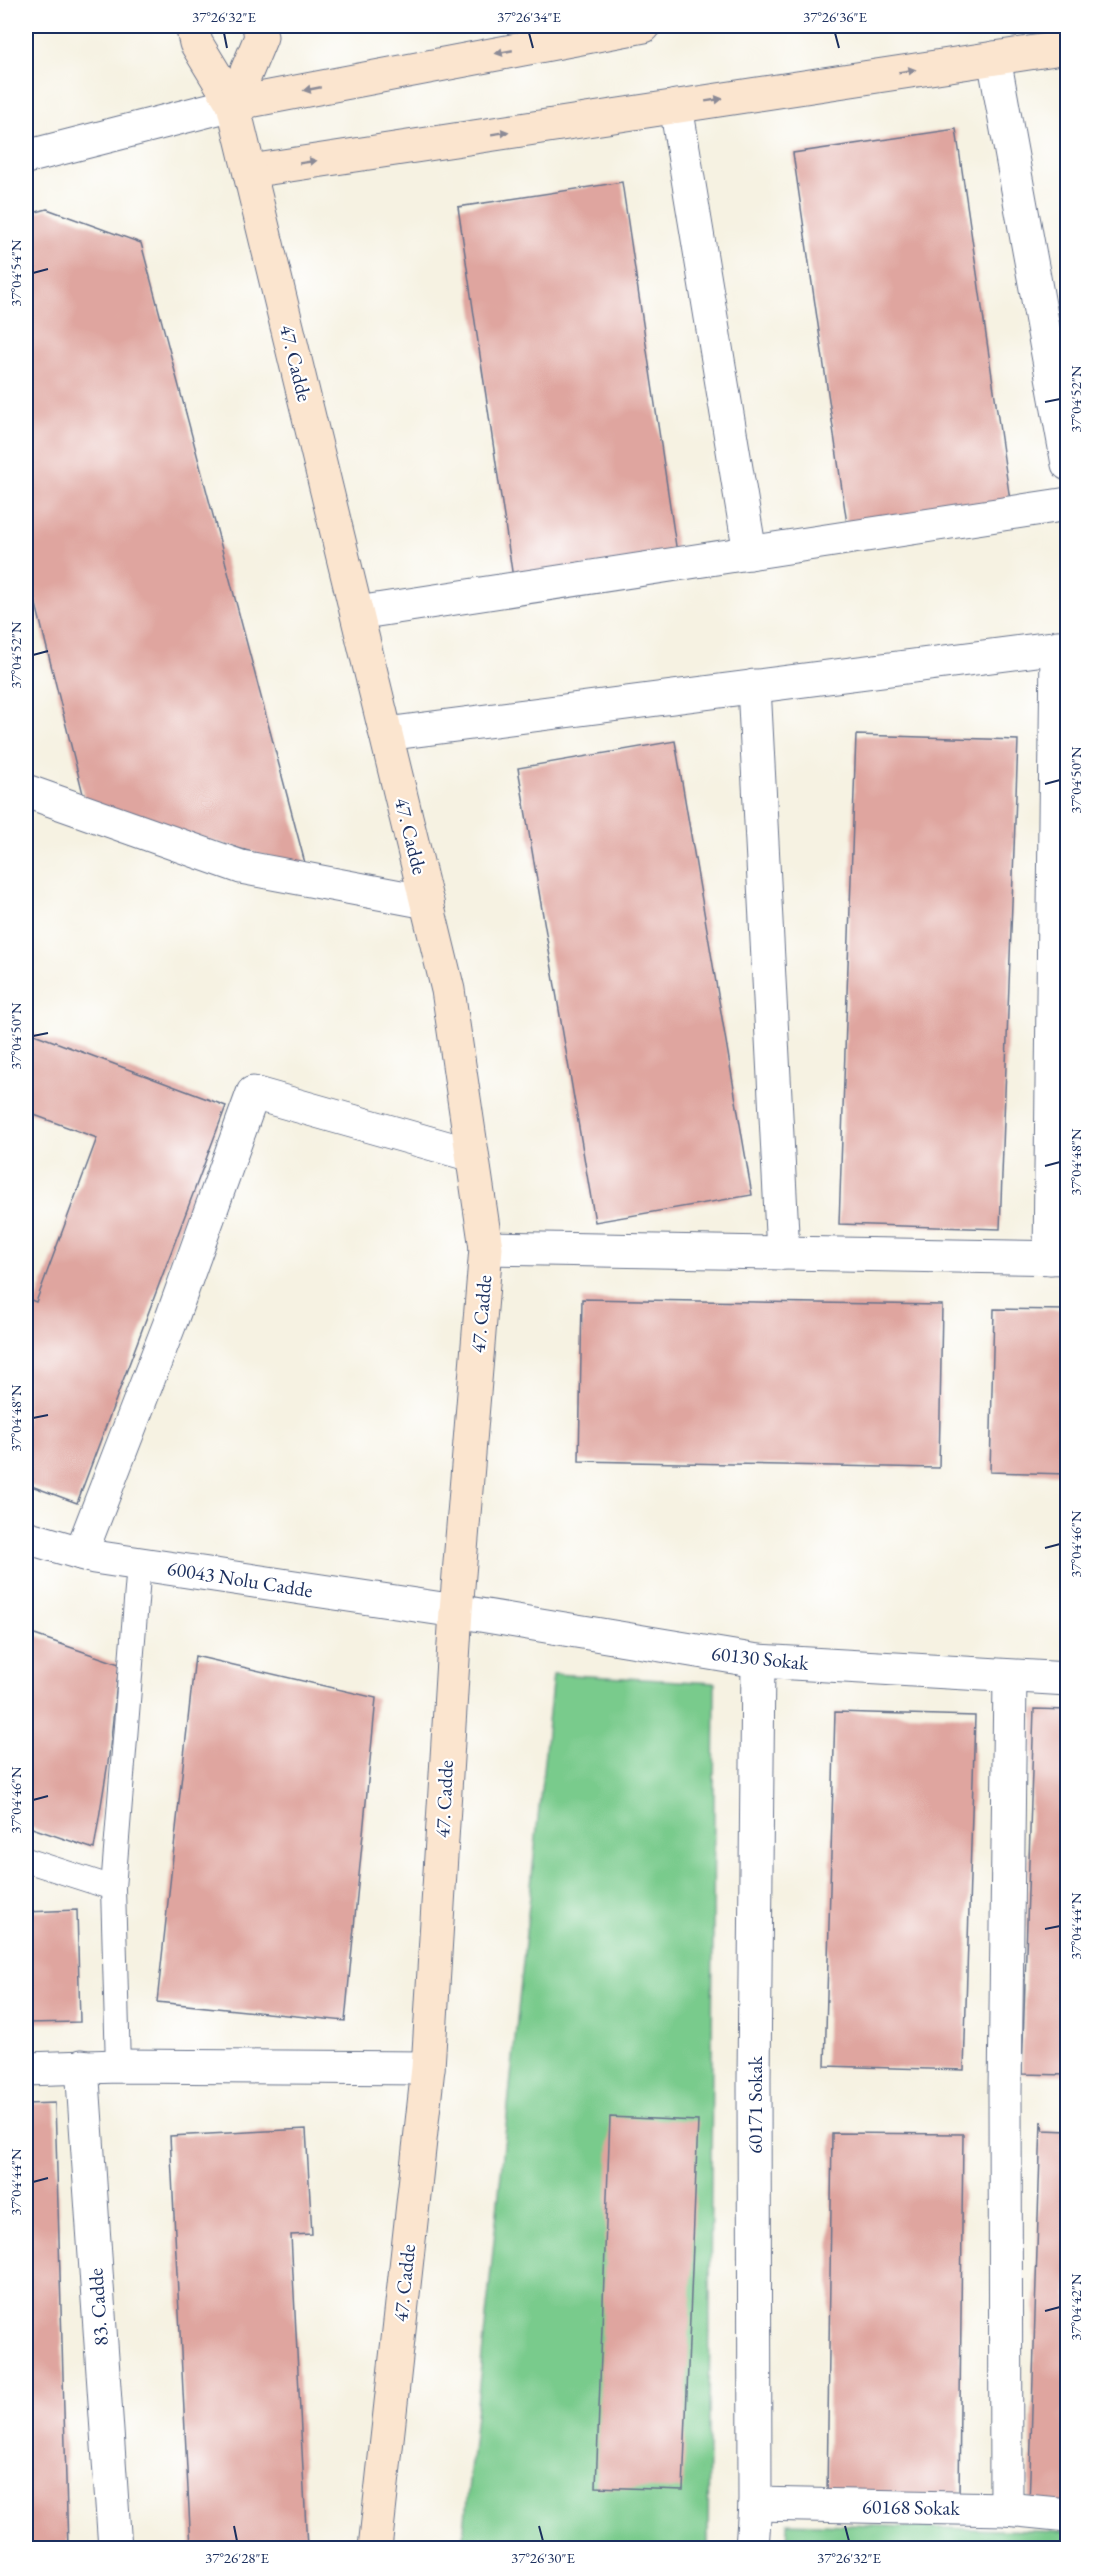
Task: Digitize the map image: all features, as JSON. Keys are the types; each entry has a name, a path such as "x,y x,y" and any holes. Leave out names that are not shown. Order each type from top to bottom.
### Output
{"street":[{"name":"47. Cadde","path":"192,26 196,43 233,104 427,902 448,990 486,1248 456,1611 428,2068 375,2548"},
{"path":"233,104 261,37 259,26"},
{"path":"26,157 233,104 644,26"},
{"path":"250,171 1068,47"},
{"path":"994,58 1068,464"},
{"path":"676,106 750,553"},
{"path":"357,613 1068,504"},
{"path":"386,734 1062,646 1059,1258 486,1248"},
{"path":"754,686 783,1253"},
{"path":"26,791 241,867 427,902"},
{"path":"81,1553 172,1318 253,1093 472,1155"},
{"name":"60043 Nolu Cadde","path":"26,1537 81,1553 139,1564 456,1611"},
{"name":"60130 Sokak","path":"456,1611 758,1661 1068,1679"},
{"name":"60171 Sokak","path":"752,2548 755,2504 754,2067 758,1661"},
{"path":"1006,2509 1005,2093 1010,1677"},
{"path":"26,2069 82,2066 428,2068"},
{"name":"83. Cadde","path":"82,2066 115,2548"},
{"name":"60168 Sokak","path":"755,2504 1006,2509 1068,2515"}],"lane":[{"path":"118,2066 113,1887 139,1564"},
{"path":"26,1860 113,1887"}],"green space":[{"path":"553,1674 715,1683 708,2548 462,2548"},
{"path":"788,2523 1067,2532 1067,2548 787,2548"}],"building":[{"path":"956,129 1010,500 847,524 793,153"},
{"path":"622,182 677,553 513,578 458,207"},
{"path":"47,209 141,243 306,867 86,806 26,564 26,215"},
{"path":"856,735 1018,740 1000,1229 839,1224"},
{"path":"675,741 752,1195 595,1222 518,768"},
{"path":"26,1031 226,1106 77,1503 26,1484 26,1298 36,1302 97,1138 26,1112"},
{"path":"582,1299 942,1305 939,1468 579,1461"},
{"path":"994,1309 1068,1310 1068,1474 990,1472"},
{"path":"26,1632 119,1664 109,1756 94,1849 26,1826"},
{"path":"195,1656 376,1698 345,2021 157,2002"},
{"path":"1034,1709 1068,1710 1068,2075 1022,2074"},
{"path":"835,1712 975,1716 964,2070 825,2066"},
{"path":"77,1910 80,2022 26,2023 26,1912"},
{"path":"55,2103 68,2548 26,2548 26,2104"},
{"path":"610,2117 698,2121 683,2490 596,2487"},
{"path":"1041,2121 1043,2130 1068,2131 1068,2508 1029,2507"},
{"path":"306,2129 312,2234 291,2235 307,2548 191,2548 170,2136"},
{"path":"832,2133 963,2134 959,2496 827,2495"}]}
